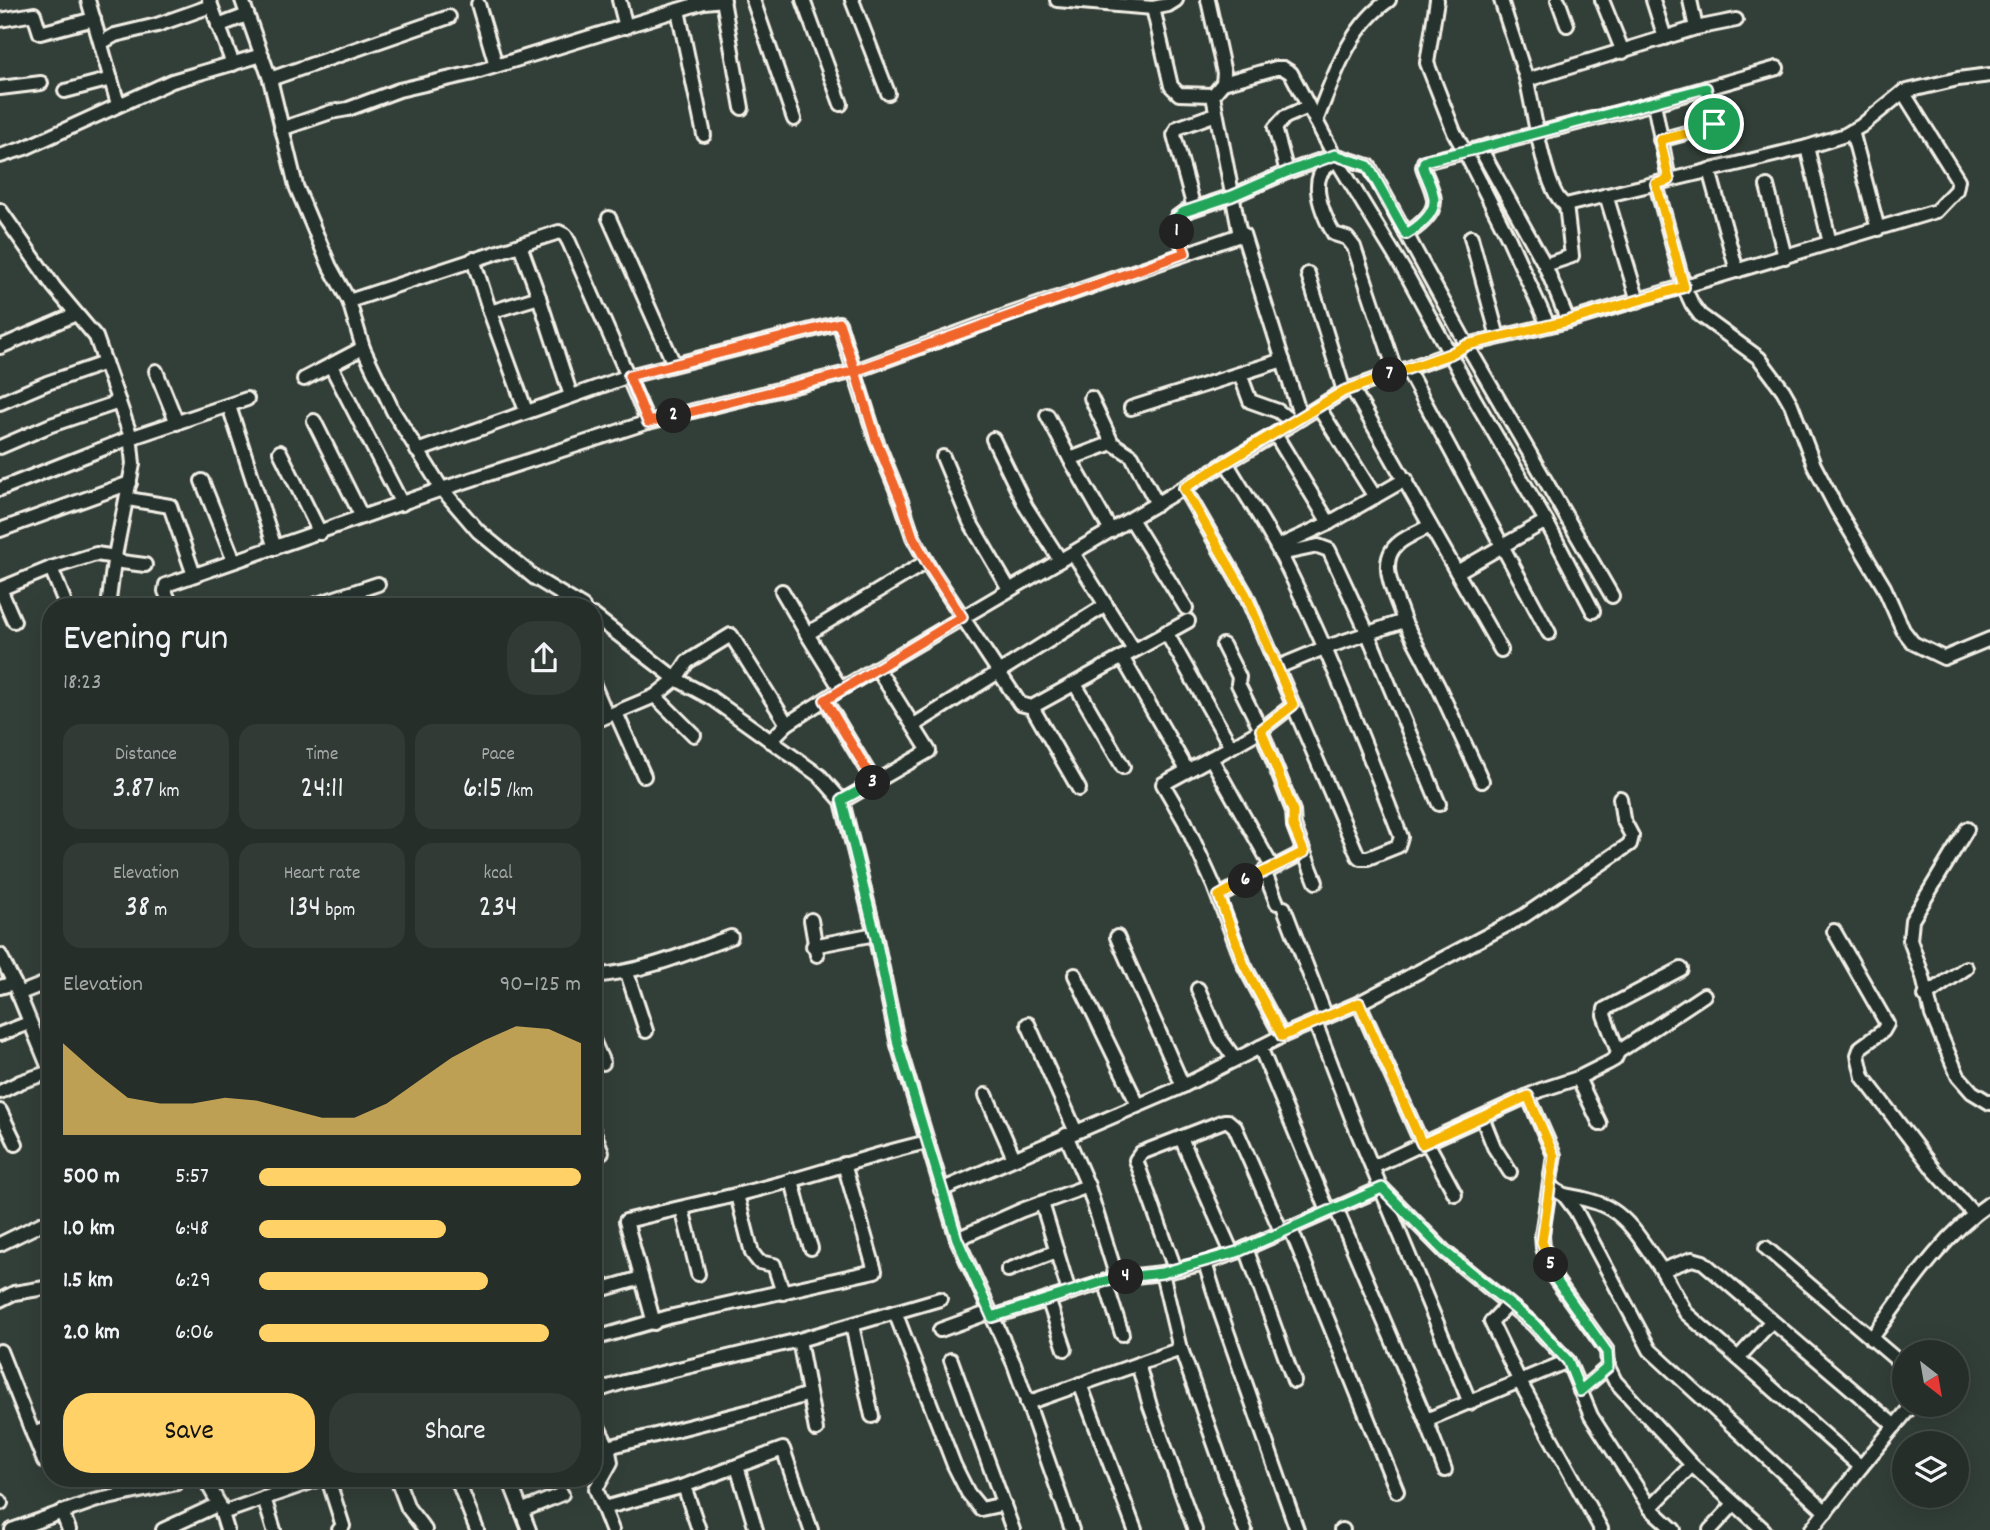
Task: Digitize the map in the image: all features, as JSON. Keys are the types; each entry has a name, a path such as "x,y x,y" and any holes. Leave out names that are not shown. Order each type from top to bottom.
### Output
{"street":[{"path":"88,0 118,104"},
{"path":"242,0 270,79 296,186 330,267 349,302 363,348 393,411 442,489 478,531 535,578 568,598"},
{"path":"619,0 626,27"},
{"path":"281,129 399,90 496,65 704,2 724,0 742,108"},
{"path":"753,0 794,119"},
{"path":"803,0 841,104"},
{"path":"852,0 888,93"},
{"path":"1057,0 1153,8 1176,0"},
{"path":"1208,0 1224,73 1223,83 1213,95 1240,235 1242,234 1283,360 1297,421"},
{"path":"1316,121 1343,52 1360,28 1389,0"},
{"path":"1437,0 1427,63 1454,132 1508,237 1548,325"},
{"path":"1501,0 1527,80 1536,132 1554,192 1560,203 1566,205 1807,147 1852,131 1903,92 1958,79 1990,75"},
{"path":"1558,0 1567,25"},
{"path":"1602,0 1623,51"},
{"path":"1653,0 1665,37"},
{"path":"1690,0 1696,28"},
{"path":"101,43 115,35 157,25 210,3 233,64"},
{"path":"478,4 496,65"},
{"path":"1153,8 1171,86 1178,94 1213,95"},
{"path":"678,10 704,135"},
{"path":"0,20 34,14 40,33 94,19"},
{"path":"218,26 247,15"},
{"path":"270,79 449,17"},
{"path":"1527,80 1696,28 1736,20"},
{"path":"0,156 25,148 172,81 262,55"},
{"path":"1223,83 1283,68 1291,73 1335,157 1408,276 1546,521 1593,611"},
{"path":"1406,234 1422,224 1433,206 1434,200 1423,167 1424,162 1654,103 1777,68"},
{"path":"65,91 111,79"},
{"path":"0,88 41,83"},
{"path":"1660,140 1712,126 1714,121 1706,88"},
{"path":"770,741 787,724 841,689 1348,390 1450,354 1467,345 1638,301 1936,211 1959,184 1903,92"},
{"path":"1654,103 1663,182 1684,287 1692,304 1700,314 1759,358 1783,390 1814,465 1884,587 1908,637 1944,659 1990,639"},
{"path":"1287,172 1275,128 1286,117 1308,107"},
{"path":"1194,208 1174,135 1177,128 1183,124 1216,114"},
{"path":"1852,131 1878,229"},
{"path":"1807,147 1830,243"},
{"path":"1480,148 1545,265 1568,321"},
{"path":"1335,157 1320,173 1318,188 1328,224 1334,234 1347,238 1354,247 1401,371 1549,633"},
{"path":"1185,253 1175,221 1180,214 1232,196 1287,172 1335,157 1368,166 1467,345 1612,596"},
{"path":"1709,170 1737,271"},
{"path":"1767,186 1785,257"},
{"path":"1606,195 1638,301"},
{"path":"1545,265 1572,256 1566,205"},
{"path":"0,210 54,288 96,337 130,438 133,464 109,598"},
{"path":"609,218 674,364"},
{"path":"349,302 559,232 565,235 648,422"},
{"path":"168,598 166,585 442,489 648,422 855,371 1240,235"},
{"path":"1471,237 1498,337"},
{"path":"520,245 570,396"},
{"path":"473,259 526,411"},
{"path":"1308,274 1348,390 1406,479 1501,650"},
{"path":"491,312 539,297"},
{"path":"0,347 76,314"},
{"path":"417,451 629,376 839,323 876,440 913,537 929,566 1020,704 1032,707 1166,632 1187,614 1131,519"},
{"path":"304,379 363,348"},
{"path":"1131,408 1283,360"},
{"path":"0,403 105,363"},
{"path":"331,366 402,504"},
{"path":"156,371 177,423"},
{"path":"1240,374 1250,401 1297,421"},
{"path":"0,489 130,438 247,398"},
{"path":"1091,398 1112,443 1132,456 1157,504"},
{"path":"0,447 51,425 119,402"},
{"path":"229,406 275,548"},
{"path":"1319,408 1375,497"},
{"path":"1047,415 1111,531"},
{"path":"314,421 362,517"},
{"path":"1275,434 1329,523"},
{"path":"993,439 1027,507 1060,560"},
{"path":"1070,459 1112,443"},
{"path":"280,453 320,533"},
{"path":"943,457 970,522 1009,589"},
{"path":"1184,488 1246,595 1358,856 1368,858 1398,846 1401,837 1360,730 1324,648 1278,550 1226,462"},
{"path":"1278,550 1406,479"},
{"path":"202,481 234,561"},
{"path":"0,530 130,483"},
{"path":"128,499 170,506 194,575"},
{"path":"1457,572 1546,521"},
{"path":"1430,526 1398,543 1388,559 1388,573 1404,621 1482,781"},
{"path":"1278,550 1318,546 1329,550 1368,634 1439,804"},
{"path":"1073,553 1134,650"},
{"path":"14,621 0,589 51,568 96,554 145,565"},
{"path":"807,634 926,562 929,566"},
{"path":"51,568 63,598"},
{"path":"335,598 378,584"},
{"path":"782,591 841,689"},
{"path":"914,726 1106,605"},
{"path":"1278,667 1404,621"},
{"path":"602,624 676,680 710,698 820,776 842,800 875,934 898,1045 941,1190 957,1239 1014,1364 1072,1530"},
{"path":"1166,632 1231,747"},
{"path":"602,718 655,696 676,680 687,662 731,635 787,724"},
{"path":"1223,645 1239,677 1238,684 1261,730 1293,811 1293,826 1316,882"},
{"path":"1122,657 1187,770"},
{"path":"842,800 929,751 877,668"},
{"path":"1075,684 1123,767"},
{"path":"655,696 694,735"},
{"path":"602,697 644,776"},
{"path":"825,700 874,782"},
{"path":"1282,1036 1244,965 1219,896 1185,822 1163,784 1261,730 1293,705"},
{"path":"1032,707 1079,789"},
{"path":"1211,758 1268,869 1373,1167 1470,1403"},
{"path":"941,1190 1183,1086 1282,1036 1359,1003 1513,922 1627,847 1632,836 1623,819 1619,798"},
{"path":"1967,829 1912,920 1910,940 1932,1015 1963,1085 1990,1103"},
{"path":"1219,896 1304,852"},
{"path":"811,920 815,949 875,934"},
{"path":"1834,931 1887,1024 1883,1031 1861,1047 1858,1055 1863,1077 1934,1170 1973,1214"},
{"path":"602,975 650,967 731,937"},
{"path":"1117,937 1183,1086"},
{"path":"0,954 42,1053"},
{"path":"1618,1052 1605,1009 1681,968"},
{"path":"1926,996 1966,968"},
{"path":"627,973 646,1031"},
{"path":"1075,975 1138,1105"},
{"path":"0,987 16,989 42,983"},
{"path":"1198,989 1220,1038 1235,1059"},
{"path":"1373,1167 1528,1096 1578,1078 1608,1063 1615,1059 1618,1052 1704,995"},
{"path":"1359,1003 1425,1143 1455,1194"},
{"path":"0,1034 29,1023"},
{"path":"1028,1024 1071,1134 1088,1186 1122,1334"},
{"path":"1259,1047 1426,1420 1445,1470"},
{"path":"0,1092 42,1075"},
{"path":"1578,1078 1600,1124"},
{"path":"986,1095 1014,1158"},
{"path":"1528,1096 1554,1156 1542,1235 1543,1248 1556,1280 1607,1352 1608,1367 1615,1381 1692,1465 1764,1530"},
{"path":"0,1111 16,1144"},
{"path":"1482,1117 1494,1147 1510,1172"},
{"path":"1245,1530 1181,1349 1169,1271 1136,1160 1141,1153 1224,1121 1231,1123 1285,1229 1397,1491"},
{"path":"1181,1138 1233,1254"},
{"path":"654,1323 626,1221 737,1195 928,1142"},
{"path":"602,1337 875,1271 845,1164"},
{"path":"792,1180 811,1248"},
{"path":"957,1239 1088,1186"},
{"path":"1550,1187 1564,1195 1588,1200 1612,1210 1629,1224 1662,1270 1686,1313 1861,1467"},
{"path":"940,1330 1111,1280 1205,1263 1233,1254 1382,1188"},
{"path":"1382,1188 1445,1252 1534,1324 1568,1361 1591,1416 1650,1508 1674,1530"},
{"path":"737,1195 755,1259 774,1265 783,1293"},
{"path":"1564,1195 1586,1228 1650,1350 1826,1512"},
{"path":"1042,1203 1069,1292"},
{"path":"1871,1339 1941,1248 1973,1214 1990,1203"},
{"path":"682,1208 698,1274"},
{"path":"0,1244 42,1223"},
{"path":"1245,1248 1294,1381"},
{"path":"1766,1248 1892,1356"},
{"path":"1008,1270 1057,1251"},
{"path":"1662,1270 1692,1259 1703,1262 1718,1272 1771,1322 1895,1426"},
{"path":"1205,1263 1297,1530"},
{"path":"602,1289 641,1278"},
{"path":"0,1300 14,1293 42,1288"},
{"path":"602,1389 799,1340 940,1299"},
{"path":"1048,1299 1065,1349"},
{"path":"1508,1304 1491,1322 1520,1382 1600,1530"},
{"path":"895,1312 924,1392 968,1493 981,1509 1004,1504"},
{"path":"1738,1358 1771,1322"},
{"path":"852,1325 872,1416"},
{"path":"799,1340 816,1430"},
{"path":"1027,1403 1181,1349"},
{"path":"0,1351 42,1456"},
{"path":"951,1360 1013,1530"},
{"path":"1426,1420 1568,1361"},
{"path":"1138,1364 1150,1406 1195,1530"},
{"path":"1580,1391 1608,1367"},
{"path":"1080,1384 1135,1530"},
{"path":"608,1447 808,1394"},
{"path":"1811,1530 1901,1418"},
{"path":"33,1434 42,1430"},
{"path":"602,1434 611,1462 602,1478"},
{"path":"604,1508 684,1486 783,1448 811,1530"},
{"path":"1650,1508 1692,1465"},
{"path":"737,1466 756,1530"},
{"path":"684,1486 699,1530"},
{"path":"12,1530 94,1501 159,1487"},
{"path":"209,1487 227,1530"},
{"path":"163,1530 220,1508 295,1487"},
{"path":"331,1487 343,1525 339,1530"},
{"path":"400,1487 408,1508 425,1530"},
{"path":"460,1487 477,1530"},
{"path":"512,1487 529,1530"},
{"path":"597,1487 612,1530"},
{"path":"521,1511 562,1494"},
{"path":"264,1497 274,1530"},
{"path":"1710,1530 1734,1504"},
{"path":"62,1512 69,1530"}],"route":[{"path":"1714,124 1706,88 1428,160 1423,167 1434,200 1433,206 1422,224 1406,234 1368,166 1335,155 1184,212 1177,217 1175,226 1185,253 855,371 839,323 629,376 648,422 855,371 865,410 913,537 962,617 825,700 874,782 842,800 875,934 898,1045 957,1239 992,1317 1117,1278 1162,1273 1205,1263 1237,1252 1382,1188 1445,1252 1534,1324 1568,1361 1580,1391 1608,1367 1607,1352 1556,1280 1543,1248 1542,1235 1554,1156 1528,1096 1422,1144 1359,1003 1282,1036 1244,965 1219,896 1304,852 1293,826 1293,811 1261,730 1293,705 1246,595 1184,488 1344,391 1450,354 1467,345 1568,321 1684,287 1656,184 1669,180 1660,140 1709,128 1714,124"}]}
